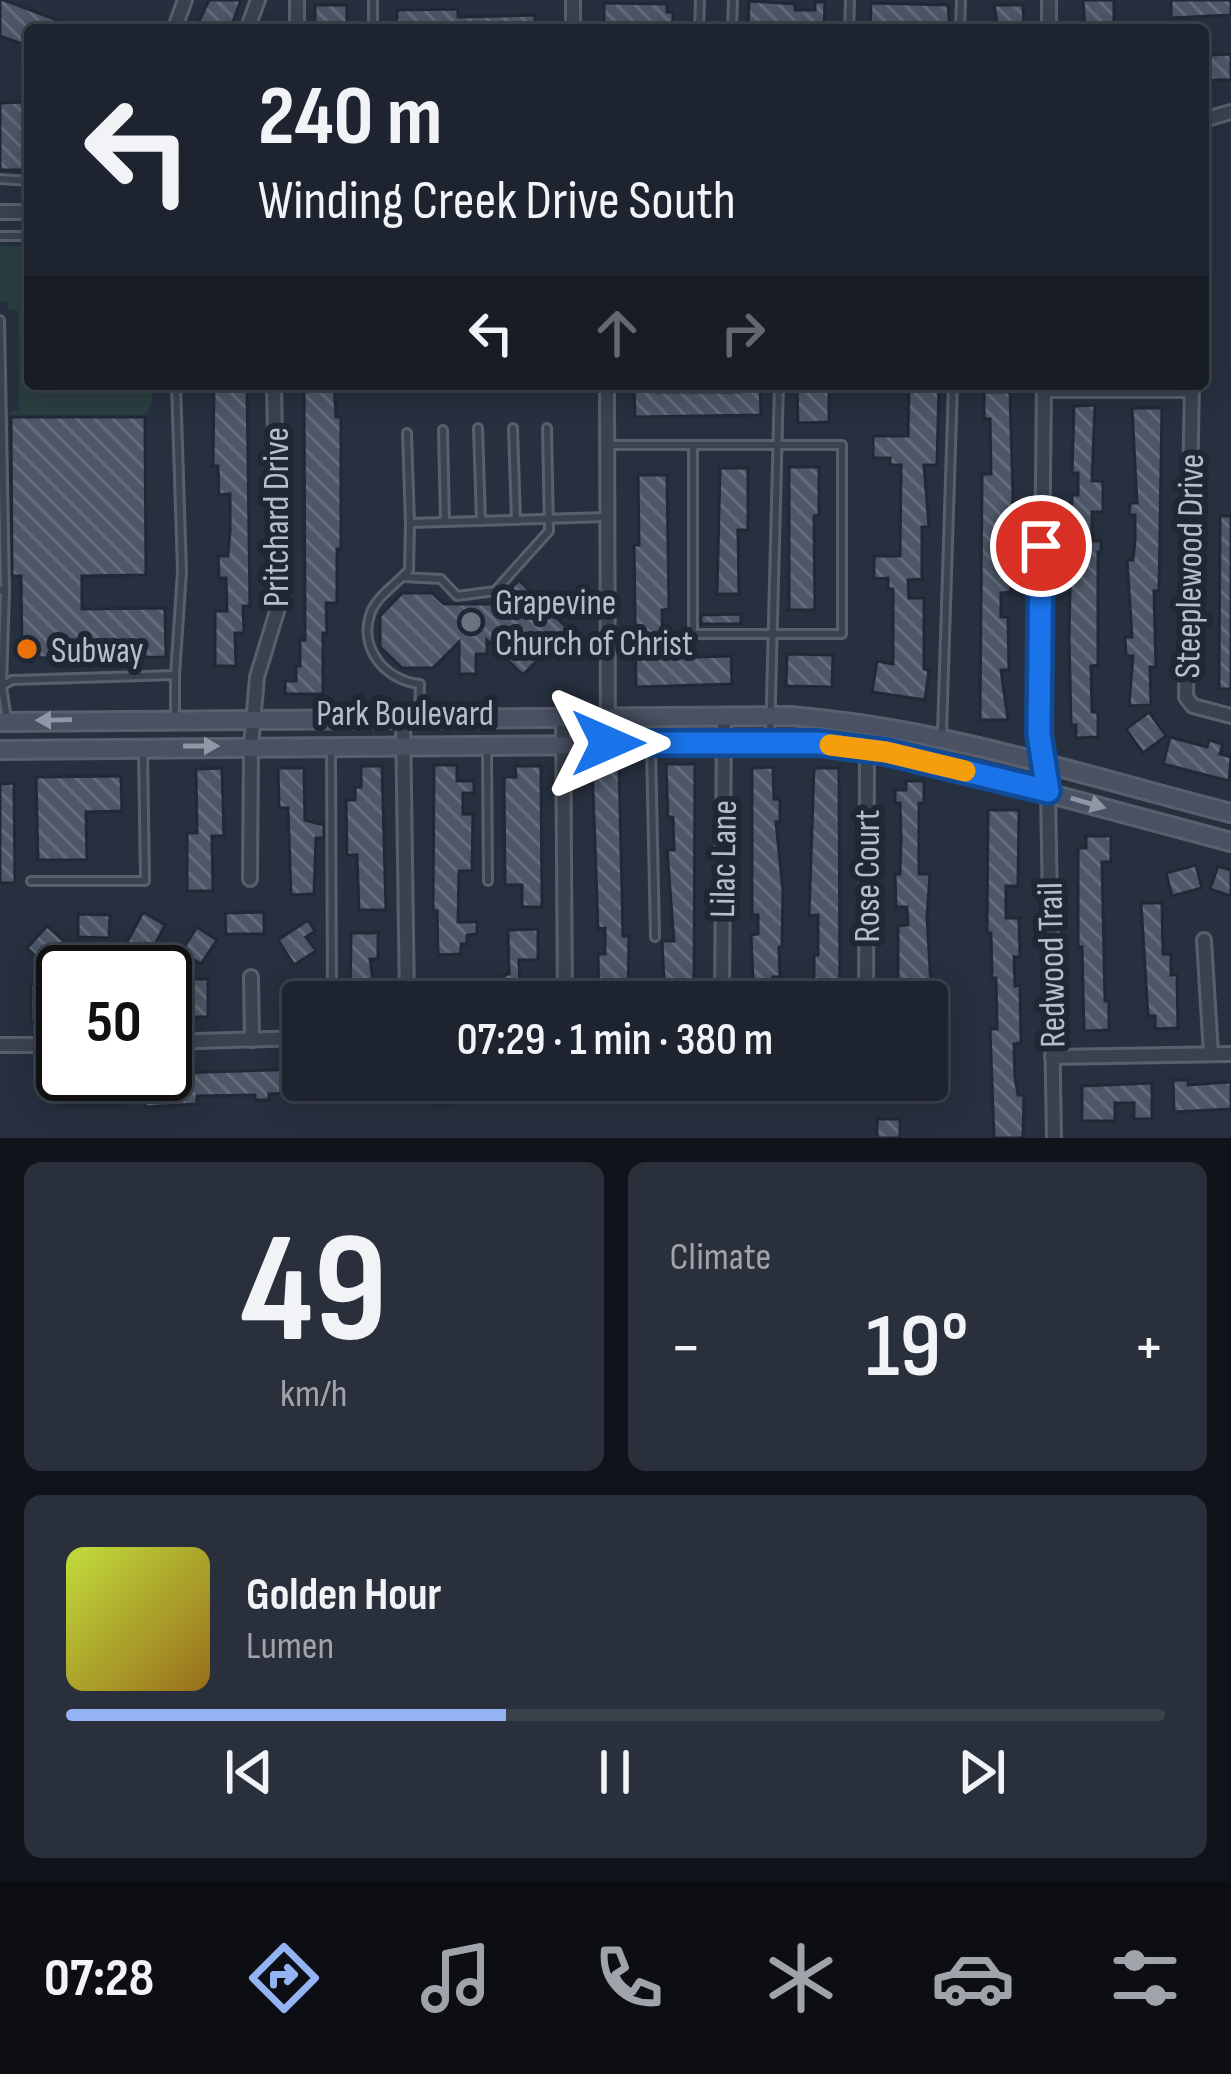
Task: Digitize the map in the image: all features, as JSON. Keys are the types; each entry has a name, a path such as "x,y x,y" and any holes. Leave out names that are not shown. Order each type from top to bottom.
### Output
{"main road":[{"name":"Park Boulevard","path":"4,721 724,715 867,723 1040,760 1231,813"},
{"path":"4,721 6,749"},
{"name":"Park Boulevard","path":"6,749 770,742 866,750 1048,791 1231,842"},
{"path":"1040,760 1048,791"}],"street":[{"name":"Pritchard Drive","path":"250,879 257,676 278,616 274,390"},
{"path":"607,390 608,743"},
{"path":"1040,760 1044,390"},
{"name":"Steeplewood Drive","path":"1192,390 1186,698 1193,706 1231,716"},
{"name":"Lilac Lane","path":"722,981 724,715"},
{"path":"563,716 566,981"},
{"path":"407,981 403,745 411,718"},
{"name":"Rose Court","path":"866,750 866,981"},
{"name":"Redwood Trail","path":"1048,791 1054,1138"},
{"path":"1204,940 1210,1054"},
{"path":"250,977 252,1040"},
{"path":"192,1041 282,1039"},
{"path":"0,1045 36,1045"},
{"path":"1052,1057 1231,1054"}],"lane":[{"path":"0,320 4,721"},
{"path":"175,718 182,571 176,390"},
{"path":"770,742 779,390"},
{"path":"942,737 952,390"},
{"path":"478,428 482,521"},
{"path":"512,428 515,520"},
{"path":"404,577 441,579 457,596 495,591 550,531 547,428"},
{"path":"443,430 446,522"},
{"path":"407,433 411,563 404,577 376,602 369,616 369,647 394,677 419,684 411,718"},
{"path":"607,445 693,445 777,445 842,445 842,634 693,634 693,445"},
{"path":"410,523 607,517"},
{"path":"1,687 12,680 175,674"},
{"path":"651,743 655,937"},
{"path":"487,744 488,881"},
{"path":"332,745 332,981"},
{"path":"31,881 145,880 143,747"}],"green space":[{"path":"0,246 24,247 24,390 152,390 145,417 9,417 19,410 18,312 0,302"}],"building":[{"path":"0,0 68,24 24,24 24,45 0,36"},
{"path":"209,0 241,0 232,24 198,24"},
{"path":"1083,0 1114,0 1114,24 1085,24"},
{"path":"1171,0 1231,0 1231,15 1171,18"},
{"path":"749,1 795,4 795,10 815,10 815,2 825,2 824,24 748,24"},
{"path":"604,3 667,4 667,12 673,12 673,24 604,24"},
{"path":"871,3 948,5 950,24 870,24"},
{"path":"315,5 347,5 347,24 315,24"},
{"path":"994,5 1023,5 1024,24 997,24"},
{"path":"458,9 458,17 535,15 535,24 397,24 397,10"},
{"path":"1231,54 1231,80 1210,80 1210,55"},
{"path":"23,102 24,170 0,170 0,103"},
{"path":"214,390 247,390 250,606 243,606 244,633 235,633 236,666 215,666 215,611 227,611 226,578 219,578 218,556 228,556 230,494 219,495 218,466 213,466"},
{"path":"304,390 334,390 336,417 341,417 341,549 337,549 337,603 326,603 323,694 285,694 285,681 296,681 300,640 305,640"},
{"path":"634,390 760,390 761,415 635,417"},
{"path":"797,390 829,390 829,422 798,423"},
{"path":"909,390 939,390 937,465 924,465 929,527 922,527 922,579 908,580 909,598 924,598 924,669 929,670 925,700 872,692 877,661 893,664 893,589 888,589 888,578 874,579 874,556 900,556 901,465 890,465 890,458 873,458 873,436 908,436"},
{"path":"984,392 1010,392 1013,497 1011,519 1006,519 1011,592 1001,593 1001,617 1008,617 1009,670 1001,670 1008,720 980,720 982,474 991,474 990,419 984,419"},
{"path":"1095,405 1092,481 1103,481 1103,512 1092,512 1092,541 1101,541 1098,665 1091,666 1098,737 1076,738 1076,725 1071,725 1069,635 1072,495 1078,495 1078,473 1072,473 1074,406"},
{"path":"1132,408 1162,408 1159,591 1154,591 1156,667 1150,667 1151,705 1129,706 1133,656 1126,656 1125,637 1132,637 1127,560 1133,560 1135,541 1130,503 1137,503"},
{"path":"11,417 145,417 146,575 82,576 82,609 165,608 166,657 22,658 21,576 12,576"},
{"path":"789,467 819,467 819,515 814,516 815,610 789,610"},
{"path":"720,468 748,468 748,530 738,530 739,594 717,594"},
{"path":"638,475 667,475 669,609 662,610 663,658 731,656 732,684 636,687"},
{"path":"1220,516 1231,516 1231,689 1219,689"},
{"name":"Grapevine Church of Christ","path":"519,580 568,629 561,635 574,648 564,658 551,646 523,675 487,640 487,654 476,654 476,674 459,674 459,642 433,668 402,668 380,647 380,616 402,593 432,593 444,604 496,604"},
{"path":"741,614 741,624 701,624 701,615"},
{"path":"787,654 833,655 832,687 786,686"},
{"path":"1149,712 1166,736 1143,753 1126,729"},
{"path":"1170,737 1207,747 1209,740 1223,744 1220,754 1231,757 1229,781 1163,764"},
{"path":"619,762 628,981 599,981 598,954 605,954 605,928 598,929 592,763"},
{"path":"666,764 695,764 694,981 664,981 662,941 674,941 667,850 674,850 673,817 668,817"},
{"path":"434,765 457,765 457,781 474,781 474,793 463,793 463,814 473,814 472,871 459,871 458,922 477,922 477,934 467,935 461,954 438,955 437,911 433,911"},
{"path":"361,766 382,766 386,910 359,910 357,855 347,855 346,800 355,800 355,787 361,787"},
{"path":"515,766 541,766 542,907 522,907 522,885 505,885 504,777 516,777"},
{"path":"773,767 774,799 780,799 780,822 776,822 783,892 782,947 780,977 773,981 753,981 751,935 758,934 758,915 752,915 752,768"},
{"path":"222,768 224,836 212,836 213,891 187,891 187,833 197,833 196,769"},
{"path":"278,768 304,768 305,820 324,825 324,838 316,838 314,894 291,895 288,808 279,808"},
{"path":"814,768 839,768 840,981 814,981 818,915 809,916"},
{"path":"121,776 122,811 86,812 87,860 38,860 36,777"},
{"path":"906,781 924,781 924,803 919,803 919,874 930,874 931,981 898,981 898,926 908,925 907,907 896,907 901,837 895,790 906,790"},
{"path":"14,783 15,883 0,883 0,784"},
{"path":"988,810 1019,810 1018,886 1006,886 1006,918 1019,918 1020,957 1014,957 1015,986 1020,985 1021,1043 1014,1044 1018,1095 1024,1095 1023,1138 994,1138 990,1029 997,1029 996,978 992,978 991,933 987,933"},
{"path":"1086,836 1111,836 1111,862 1102,862 1109,1030 1084,1031 1078,848 1086,848"},
{"path":"1196,865 1202,888 1172,896 1166,873"},
{"path":"1218,866 1231,870 1231,896 1210,889"},
{"path":"1141,903 1162,903 1163,954 1171,954 1171,975 1177,975 1178,1028 1155,1029 1155,1016 1148,1016"},
{"path":"143,912 165,925 155,945 126,944"},
{"path":"264,912 264,934 226,934 225,913"},
{"path":"78,914 110,915 109,938 78,937"},
{"path":"308,920 315,931 306,937 316,951 294,965 278,940"},
{"path":"47,926 65,942 36,945 36,956 27,948"},
{"path":"197,927 217,940 201,964 192,959 192,945 185,945"},
{"path":"538,929 538,960 519,960 520,981 504,981 509,974 508,930"},
{"path":"351,933 378,933 378,959 370,959 373,981 350,981"},
{"path":"192,979 208,979 208,1017 192,1017"},
{"path":"31,985 36,985 36,1021 31,1021"},
{"path":"282,1070 282,1094 269,1094 269,1100 255,1100 255,1095 197,1096 197,1104 145,1107 145,1101 192,1101 192,1072"},
{"path":"1173,1080 1188,1080 1188,1085 1231,1082 1231,1109 1174,1112"},
{"path":"1152,1083 1152,1119 1134,1119 1134,1103 1115,1103 1115,1121 1082,1121 1082,1086"},
{"path":"59,1101 123,1101 123,1105 59,1105"},
{"path":"877,1119 900,1119 900,1138 877,1138"}],"slow traffic":[{"path":"830,745 886,752 965,771"}],"place":[{"name":"Grapevine Church of Christ","path":"471,622"},
{"name":"Subway","path":"27,649"}],"route":[{"path":"608,743 818,743 920,759 1048,791 1039,734 1041,546"}]}
